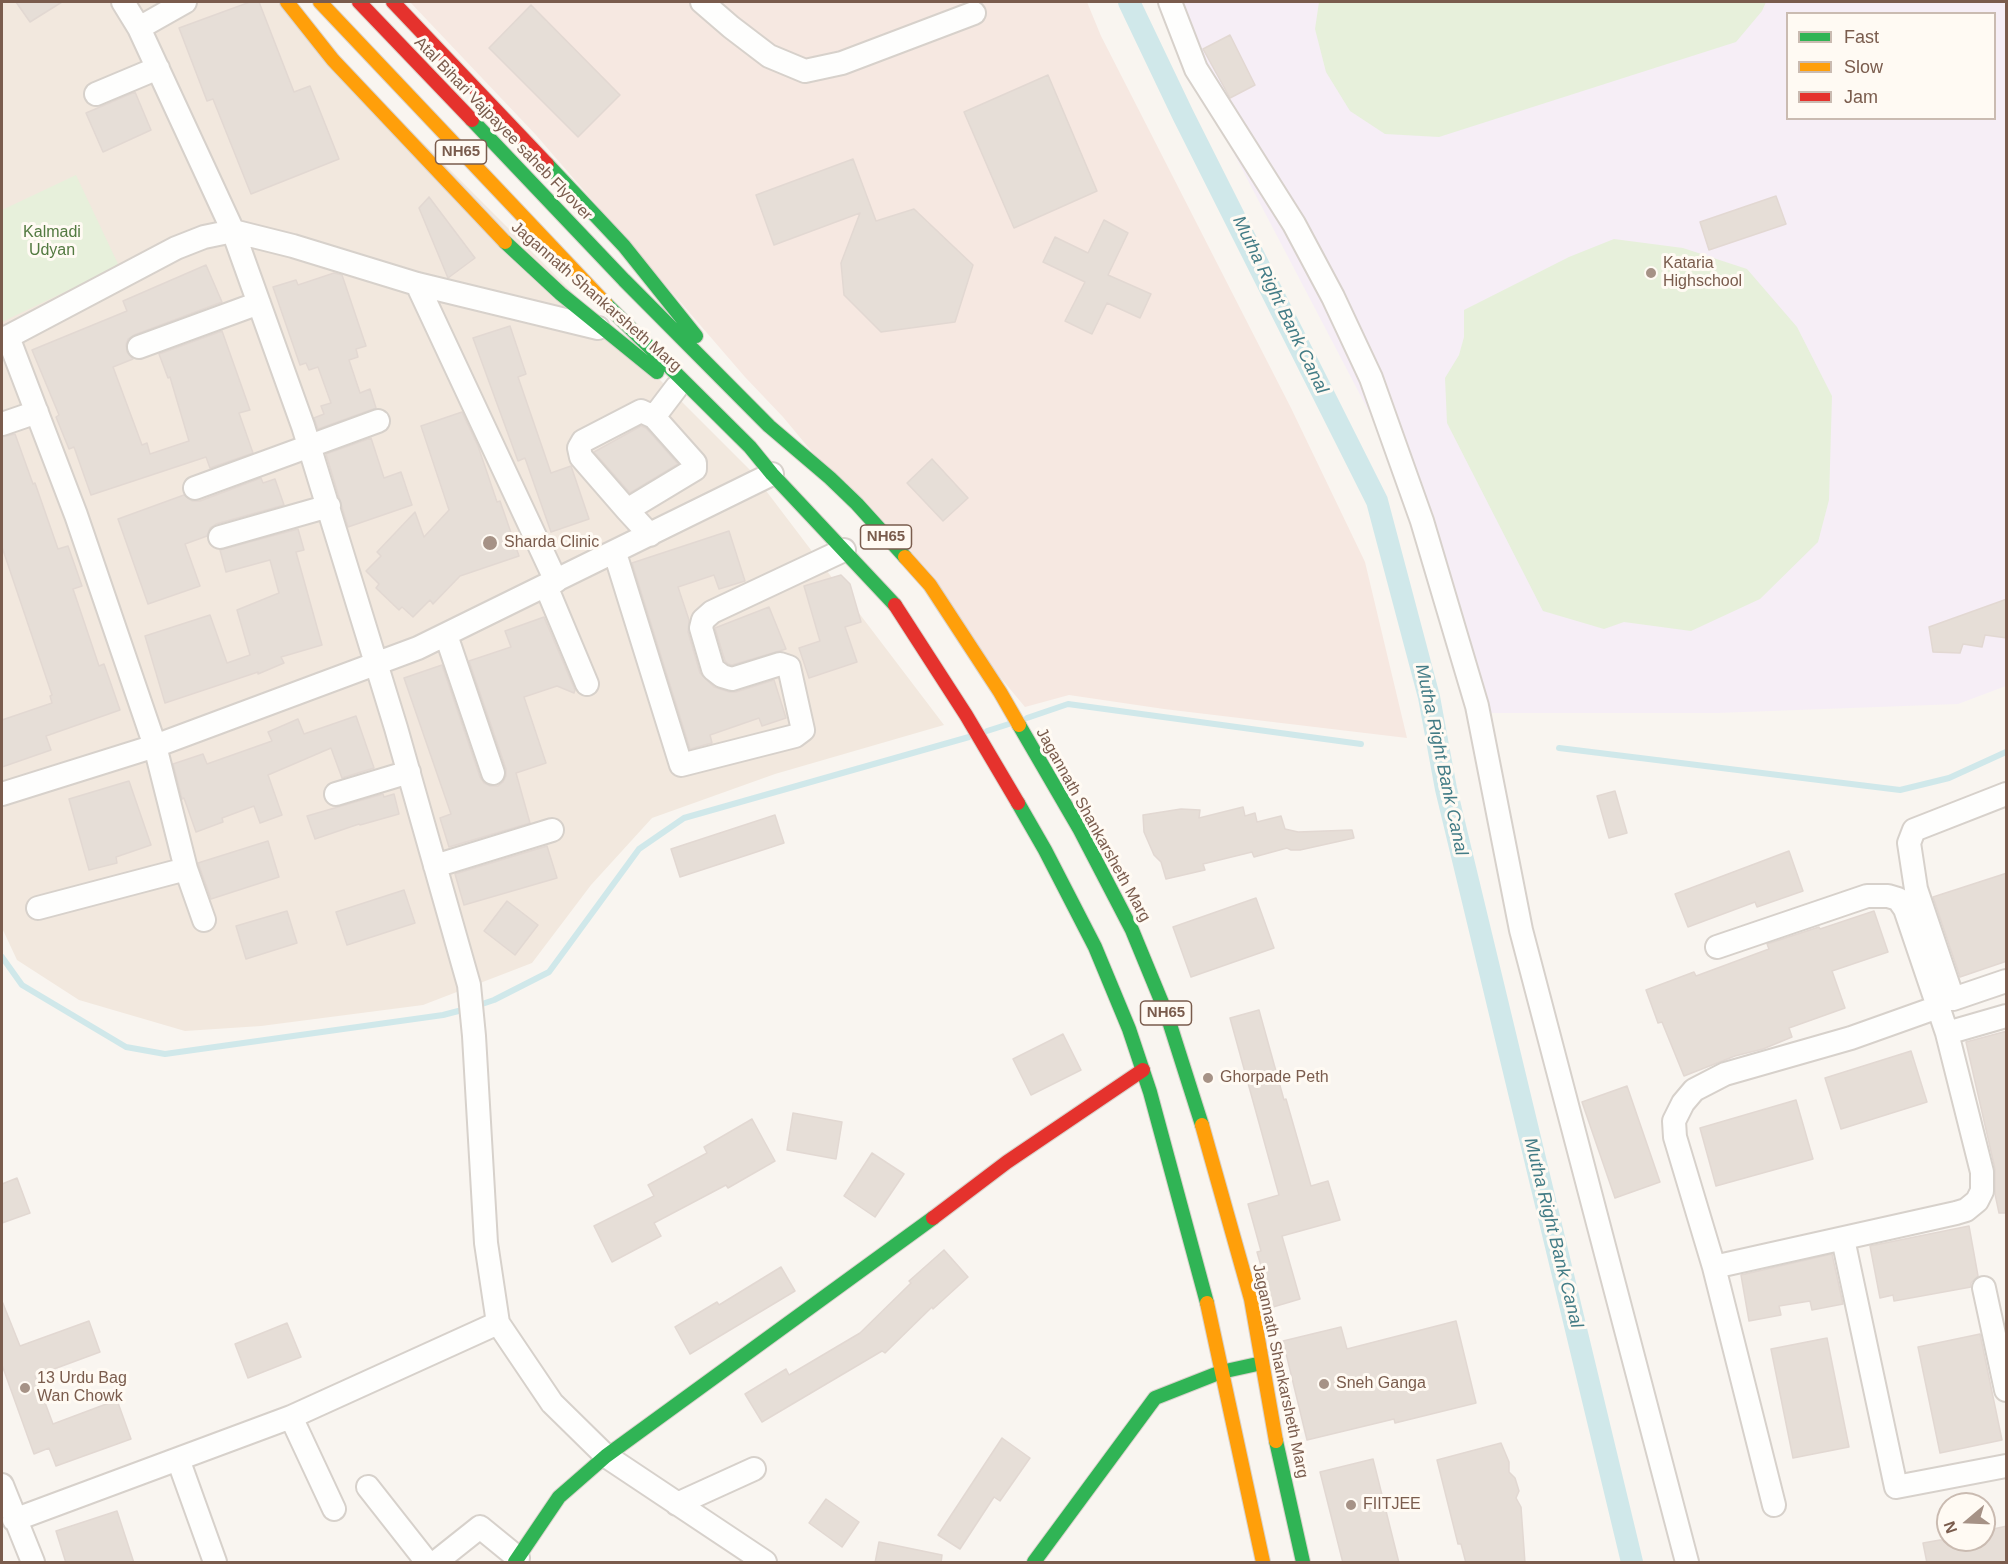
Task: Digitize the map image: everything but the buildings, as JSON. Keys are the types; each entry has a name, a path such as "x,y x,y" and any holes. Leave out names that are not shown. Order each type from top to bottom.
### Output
{"main road":[{"name":"Jagannath Shankarsheth Marg","path":"287,2 333,60 495,233 561,294 750,447"},
{"name":"Jagannath Shankarsheth Marg","path":"320,2 603,301 750,447 772,474 898,608 950,689 1045,850 1095,947 1129,1029 1143,1070 1209,1310 1263,1563"},
{"name":"Atal Bihari Vajpayee saheb Flyover","path":"359,2 624,280"},
{"name":"Jagannath Shankarsheth Marg","path":"393,2 624,246 769,426"},
{"name":"Jagannath Shankarsheth Marg","path":"624,280 769,426 837,484 930,585 983,666 1080,830 1132,930 1167,1015 1189,1080 1251,1299 1269,1407 1303,1563"},
{"path":"517,1561 559,1497 606,1456 1007,1162 1143,1070"},
{"path":"1034,1563 1155,1398 1221,1372 1262,1363"}],"street":[{"path":"123,2 139,28 233,231 310,446 409,772 469,985 486,1243 498,1323 552,1403 606,1456 765,1563"},
{"path":"139,28 185,2"},
{"path":"702,2 769,56 805,71 842,63 974,13"},
{"path":"1170,2 1196,69 1294,224 1333,297 1371,378 1422,521 1477,706 1521,930 1687,1563"},
{"path":"96,94 158,68"},
{"path":"204,920 186,869 155,747 76,515 37,412 5,338 176,248 204,237 233,231 293,246 417,284 605,330"},
{"path":"417,284 551,583 587,684"},
{"path":"139,347 259,303"},
{"path":"654,417 676,388"},
{"path":"627,510 694,469 695,463 654,417 641,411 583,441 579,448 581,457 627,510 650,535"},
{"path":"2,424 37,412"},
{"path":"195,488 378,422"},
{"path":"2,794 155,747 378,664 446,635 772,474"},
{"path":"220,537 328,506"},
{"path":"615,553 681,765 795,736 803,730 789,666 780,664 732,679 722,676 713,669 701,628 703,620 712,612 844,550"},
{"path":"446,635 493,773"},
{"path":"336,794 409,772"},
{"path":"2007,794 1914,830 1909,843 1916,889 1953,999 2007,981"},
{"path":"435,866 552,830"},
{"path":"38,908 186,869"},
{"path":"1714,1267 1956,1213 1966,1210 1977,1201 1982,1191 1982,1172 1947,1033 1905,909 1898,899 1888,896 1867,896 1717,947"},
{"path":"1774,1505 1714,1267 1675,1137 1674,1121 1683,1103 1694,1090 1725,1074 1851,1038 1938,1007"},
{"path":"1947,1033 2007,1016"},
{"path":"1843,1239 1896,1487 2007,1466"},
{"path":"1984,1288 2007,1390"},
{"path":"14,1520 291,1417 498,1323"},
{"path":"291,1417 334,1509"},
{"path":"178,1459 215,1563"},
{"path":"677,1504 754,1469"},
{"path":"2,1485 33,1563"},
{"path":"368,1487 428,1563"},
{"path":"436,1563 480,1527 517,1561"}],"shaded area":[{"path":"2,2 282,2 751,471 944,725 775,774 652,818 591,885 532,963 423,1005 261,1026 185,1031 79,1000 17,960 2,928"},
{"path":"410,2 1087,2 1101,36 1291,408 1365,562 1407,738 1164,709 1069,695 1025,707 783,417 745,377 536,135"},
{"name":"Kataria Highschool","path":"1171,2 2006,2 2006,686 1958,704 1717,713 1483,713 1377,427 1197,83"}],"green space":[{"path":"1319,2 1766,2 1762,11 1736,42 1439,137 1385,134 1350,111 1326,72 1315,29"},
{"name":"Kalmadi Udyan","path":"76,175 119,266 2,322 2,210"},
{"path":"1614,239 1683,248 1747,269 1797,327 1832,396 1829,500 1818,542 1760,599 1691,631 1624,622 1604,629 1543,611 1447,423 1445,378 1459,355 1464,337 1464,310 1569,257"}],"waterway":[{"name":"Mutha Right Bank Canal","path":"1129,2 1183,115 1377,501 1429,697 1446,789 1632,1562"},
{"path":"1027,718 1068,704 1361,744"},
{"path":"987,731 1009,724"},
{"path":"476,1006 494,1000 549,972 639,849 684,818 969,737"},
{"path":"1559,748 1900,790 1949,778 2006,752"},
{"path":"2,957 22,985 126,1047 165,1054 443,1015 466,1009"}],"traffic: fast":[{"path":"472,120 624,280 769,426 857,504 905,557"},
{"path":"547,164 624,246 696,336"},
{"path":"505,242 561,294 657,372"},
{"path":"606,304 750,447 772,474 895,605"},
{"path":"1019,725 1080,830 1132,930 1167,1015 1202,1125"},
{"path":"1018,803 1095,947 1129,1029 1150,1092 1207,1303"},
{"path":"515,1562 559,1497 606,1456 933,1218"},
{"path":"1034,1562 1155,1398 1221,1372 1262,1363"},
{"path":"1276,1441 1303,1562"}],"traffic: slow":[{"path":"287,2 333,60 505,242"},
{"path":"320,2 606,304"},
{"path":"905,557 930,585 1019,725"},
{"path":"1202,1125 1251,1299 1276,1441"},
{"path":"1207,1303 1263,1562"}],"traffic: jam":[{"path":"359,2 472,120"},
{"path":"393,2 547,164"},
{"path":"895,605 966,715 1018,803"},
{"path":"933,1218 1007,1162 1143,1070"}],"place":[{"name":"Kataria Highschool","path":"1651,273"},
{"name":"Sharda Clinic","path":"490,543"},
{"name":"Ghorpade Peth","path":"1208,1078"},
{"name":"Sneh Ganga","path":"1324,1384"},
{"name":"13 Urdu Bag Wan Chowk","path":"25,1388"},
{"name":"FIITJEE","path":"1351,1505"}]}
